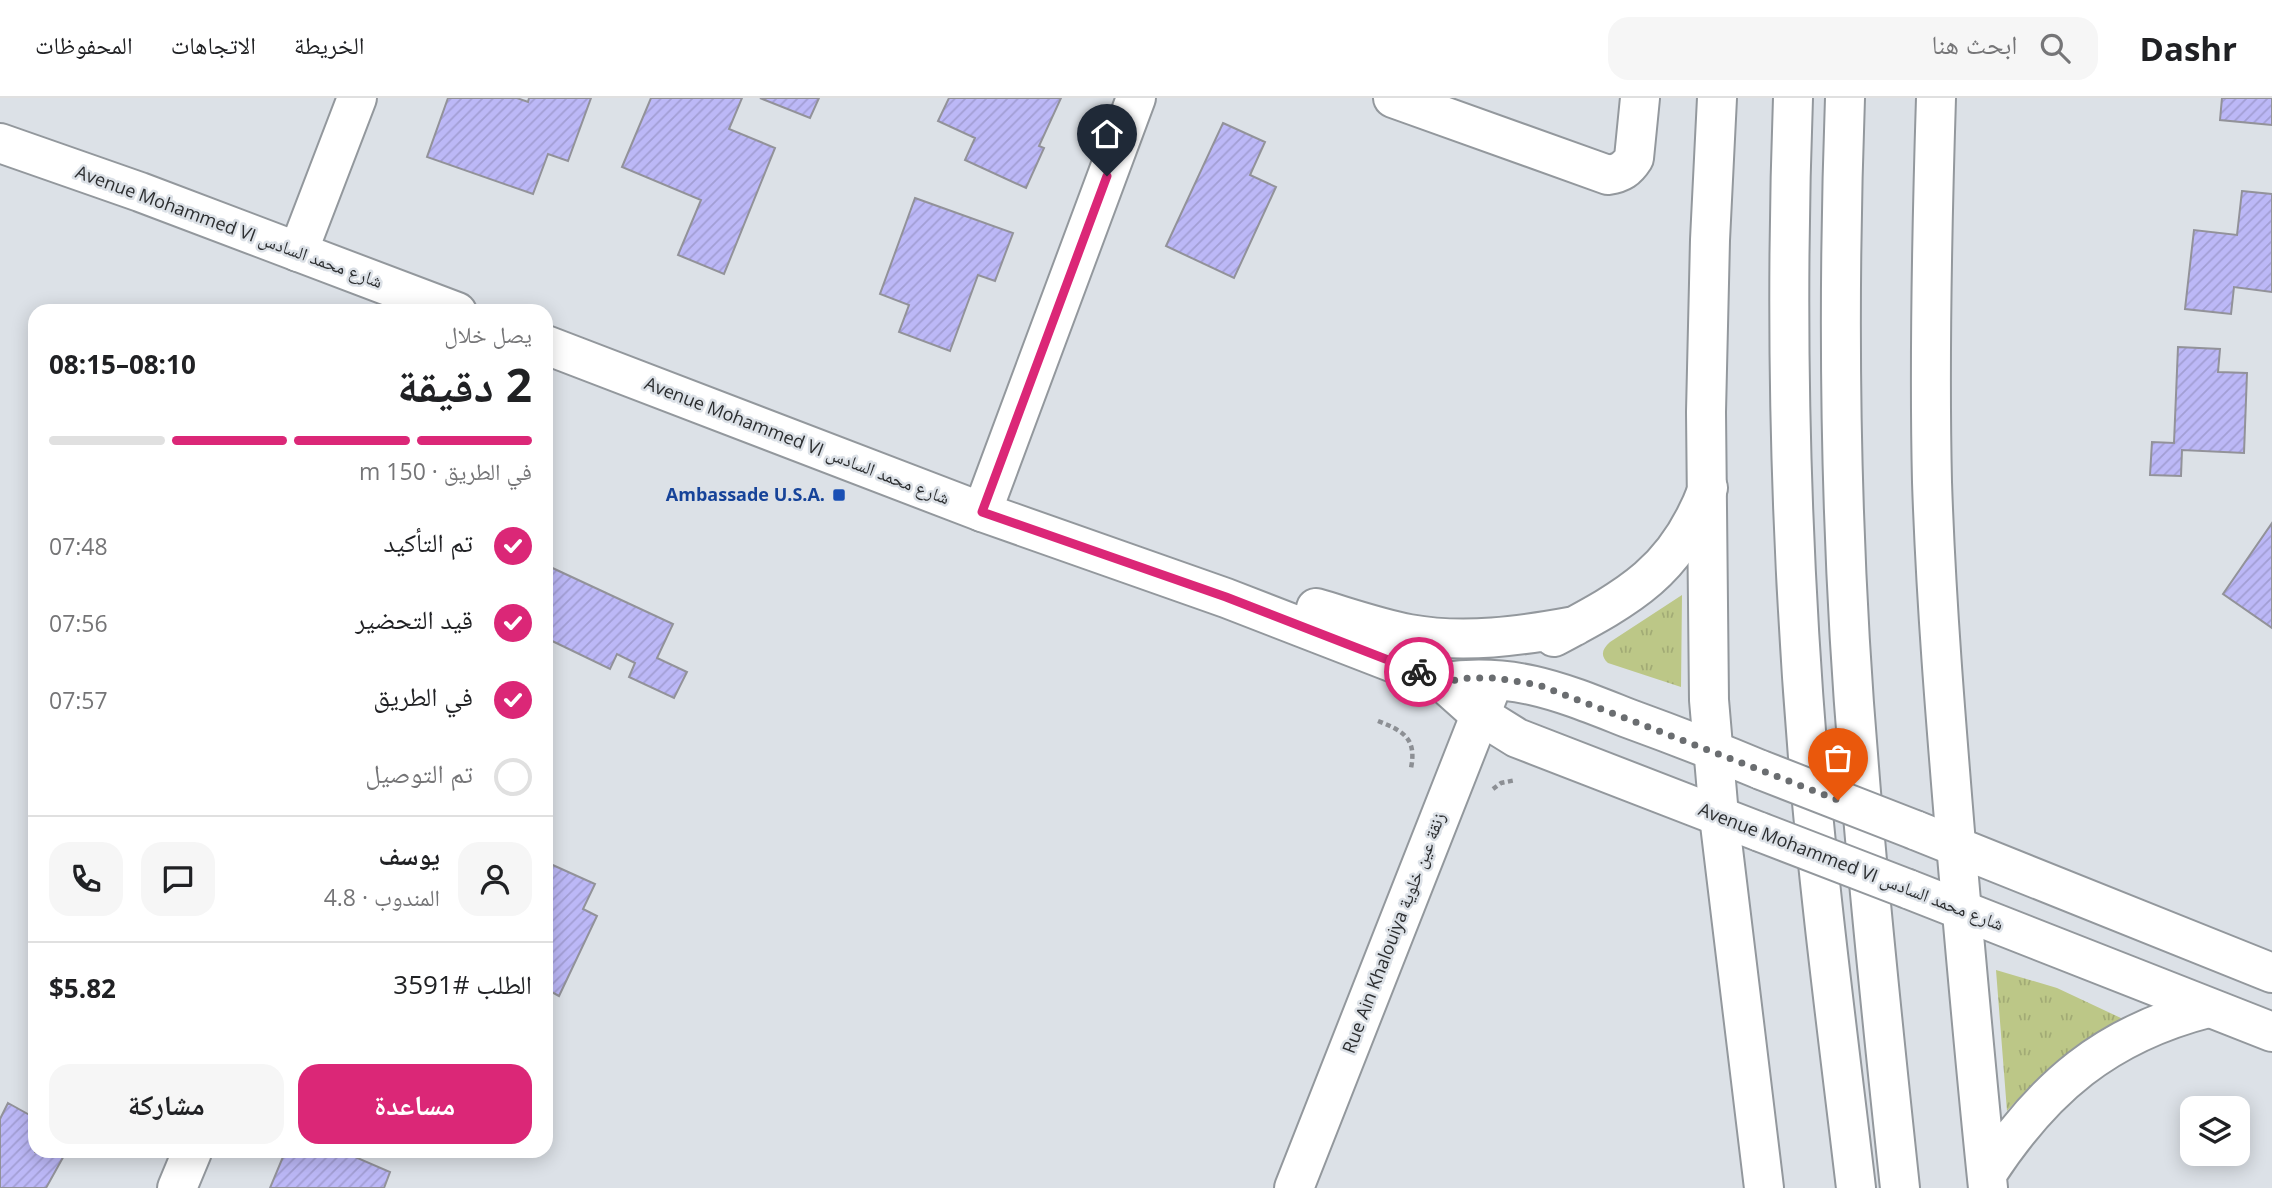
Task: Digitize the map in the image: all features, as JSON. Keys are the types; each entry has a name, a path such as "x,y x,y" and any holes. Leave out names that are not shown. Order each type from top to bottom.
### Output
{"main road":[{"path":"298,252 357,98"},
{"path":"982,512 1136,98"},
{"path":"1393,98 1608,175 1619,173 1634,158 1640,98"},
{"path":"1717,98 1707,372 1709,700 1719,816 1763,1188"},
{"path":"1793,98 1790,387 1797,582 1808,757 1856,1188"},
{"path":"1845,98 1841,380 1847,573 1858,765 1900,1188"},
{"path":"1936,98 1931,251 1932,482 1941,670 1960,910 1987,1181"},
{"name":"Avenue Mohammed VI شارع محمد السادس","path":"0,143 140,192 436,304"},
{"name":"Avenue Mohammed VI شارع محمد السادس","path":"553,348 982,512 1226,597 1443,682 1498,728 1538,747 2272,1032"},
{"path":"1495,678 1516,658 1575,626 1647,581 1664,565 1690,530 1708,488"},
{"path":"1226,597 1248,594 1275,596 1411,634 1466,639 1520,636 1575,626"},
{"name":"Avenue Mohammed VI شارع محمد السادس","path":"1443,682 1495,678 1539,685 1560,692 1956,845 2272,973"},
{"name":"Rue Ain Khalouiya زنقة عين خلوية","path":"1294,1188 1495,678"},
{"path":"1987,1181 2029,1115 2082,1066 2138,1032 2177,1016 2208,1008"},
{"path":"177,1188 190,1158"}],"path":[{"path":"1378,721 1404,734 1411,744 1414,756 1411,768"},
{"path":"1488,799 1494,787 1508,780 1518,780"}],"green space":[{"path":"1682,595 1681,687 1605,660 1603,652 1610,642"},
{"path":"1996,970 2057,988 2123,1019 2061,1060 2007,1111"}],"building":[{"path":"448,98 517,98 528,102 529,98 591,98 568,161 548,154 533,194 427,157"},
{"path":"651,98 742,98 729,129 775,148 724,274 678,255 701,200 622,167"},
{"path":"760,98 819,98 810,118"},
{"path":"949,98 1061,98 1039,146 1044,148 1026,188 965,160 975,138 938,121"},
{"path":"2222,98 2272,98 2272,125 2220,120"},
{"path":"1223,123 1265,142 1250,175 1276,187 1234,278 1166,246"},
{"path":"2242,191 2272,194 2272,292 2234,287 2231,314 2185,309 2194,230 2237,235"},
{"path":"915,198 1013,233 995,281 978,275 950,351 899,332 909,305 880,294"},
{"path":"2178,347 2220,349 2218,372 2247,373 2244,453 2182,450 2181,476 2150,475 2152,442 2174,443"},
{"path":"2272,523 2272,628 2223,594"},
{"path":"553,568 673,624 657,658 687,672 674,698 629,677 635,663 617,654 610,669 553,641"},
{"path":"553,865 595,884 583,909 597,916 559,996 553,993"},
{"path":"8,1103 28,1114 28,1158 63,1158 46,1188 0,1188 0,1119"},
{"path":"282,1158 357,1158 390,1172 384,1188 270,1188"}],"way so far":[{"path":"1419,672 1443,682 1495,678 1539,685 1838,800"}],"place":[{"name":"Ambassade U.S.A.","path":"839,495"}],"route":[{"path":"1107,176 982,512 1226,597 1419,672"}]}
